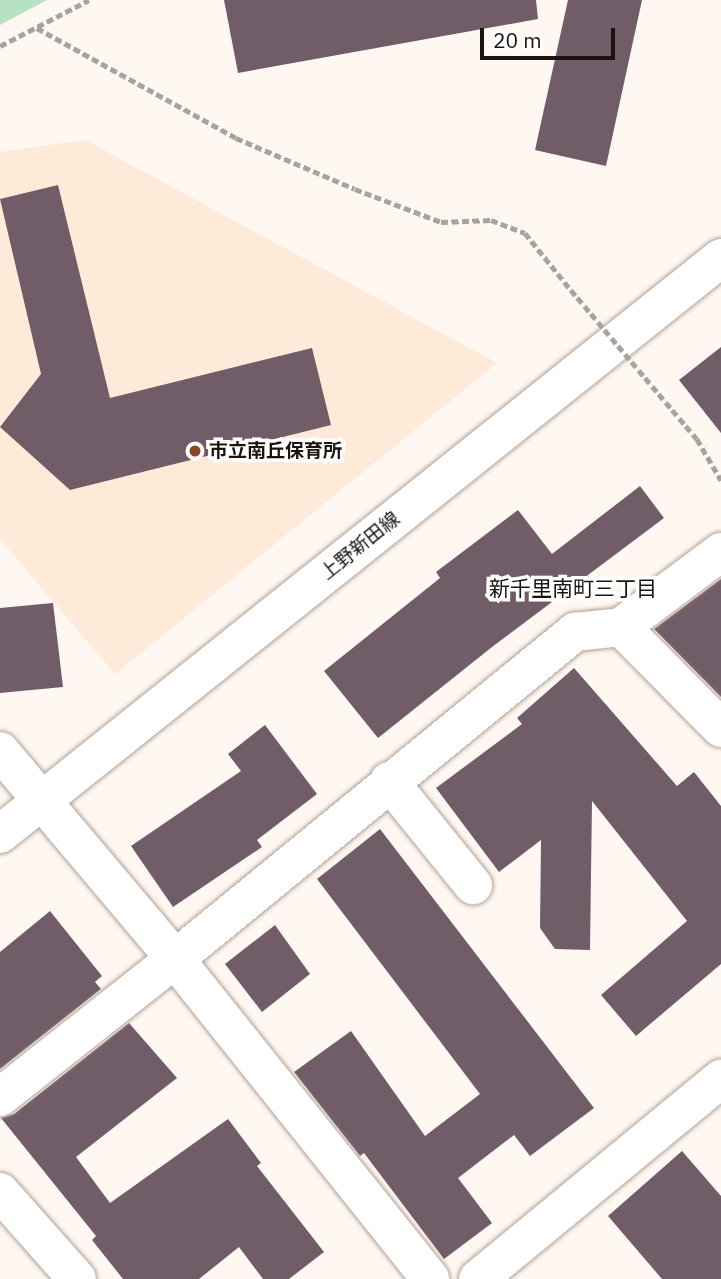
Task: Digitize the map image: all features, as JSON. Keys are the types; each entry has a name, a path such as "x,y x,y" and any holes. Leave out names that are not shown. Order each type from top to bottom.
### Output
{"street":[{"name":"上野新田線","path":"0,834 721,258"},
{"path":"0,1097 175,959 389,781 575,632 621,627 721,552"},
{"path":"621,627 721,728"},
{"path":"0,751 175,959 430,1279"},
{"path":"389,781 473,885"},
{"path":"478,1279 721,1079"},
{"path":"0,1192 78,1279"}],"path":[{"path":"0,46 89,0"},
{"path":"37,28 236,138 355,189 441,222 491,220 525,233 697,439 721,480"}],"shaded area":[{"name":"市立南丘保育所","path":"85,140 497,363 115,674 0,539 0,152"}],"green space":[{"path":"0,0 47,0 0,25"}],"building":[{"path":"224,0 536,0 538,19 238,73"},
{"path":"568,0 642,0 606,166 535,150"},
{"path":"58,185 110,398 312,348 331,425 70,490 0,427 41,374 0,199"},
{"path":"721,347 721,433 679,380"},
{"path":"640,486 664,518 492,647 378,738 324,671 440,578 436,572 518,510 552,554"},
{"path":"721,579 721,697 654,629"},
{"path":"53,603 63,687 0,693 0,608"},
{"path":"574,668 677,786 694,772 721,806 721,964 636,1036 601,995 687,921 592,801 590,950 555,949 540,928 541,840 499,872 436,788 522,724 517,718"},
{"path":"265,725 317,794 257,840 262,847 173,907 131,846 241,771 228,754"},
{"path":"380,829 594,1108 530,1156 514,1135 458,1178 492,1223 444,1259 364,1153 360,1156 294,1072 351,1031 425,1136 480,1094 317,879"},
{"path":"50,911 102,976 95,982 101,989 0,1069 0,952"},
{"path":"275,925 310,974 262,1012 225,964"},
{"path":"129,1023 177,1078 76,1157 110,1203 228,1119 261,1163 257,1166 324,1252 289,1279 263,1279 239,1247 199,1279 123,1279 92,1240 96,1236 1,1118 14,1114"},
{"path":"682,1151 721,1196 721,1279 662,1279 608,1216"}],"place":[{"name":"市立南丘保育所","path":"195,451"}],"district":[{"name":"新千里南町三丁目","path":"573,588"}]}
